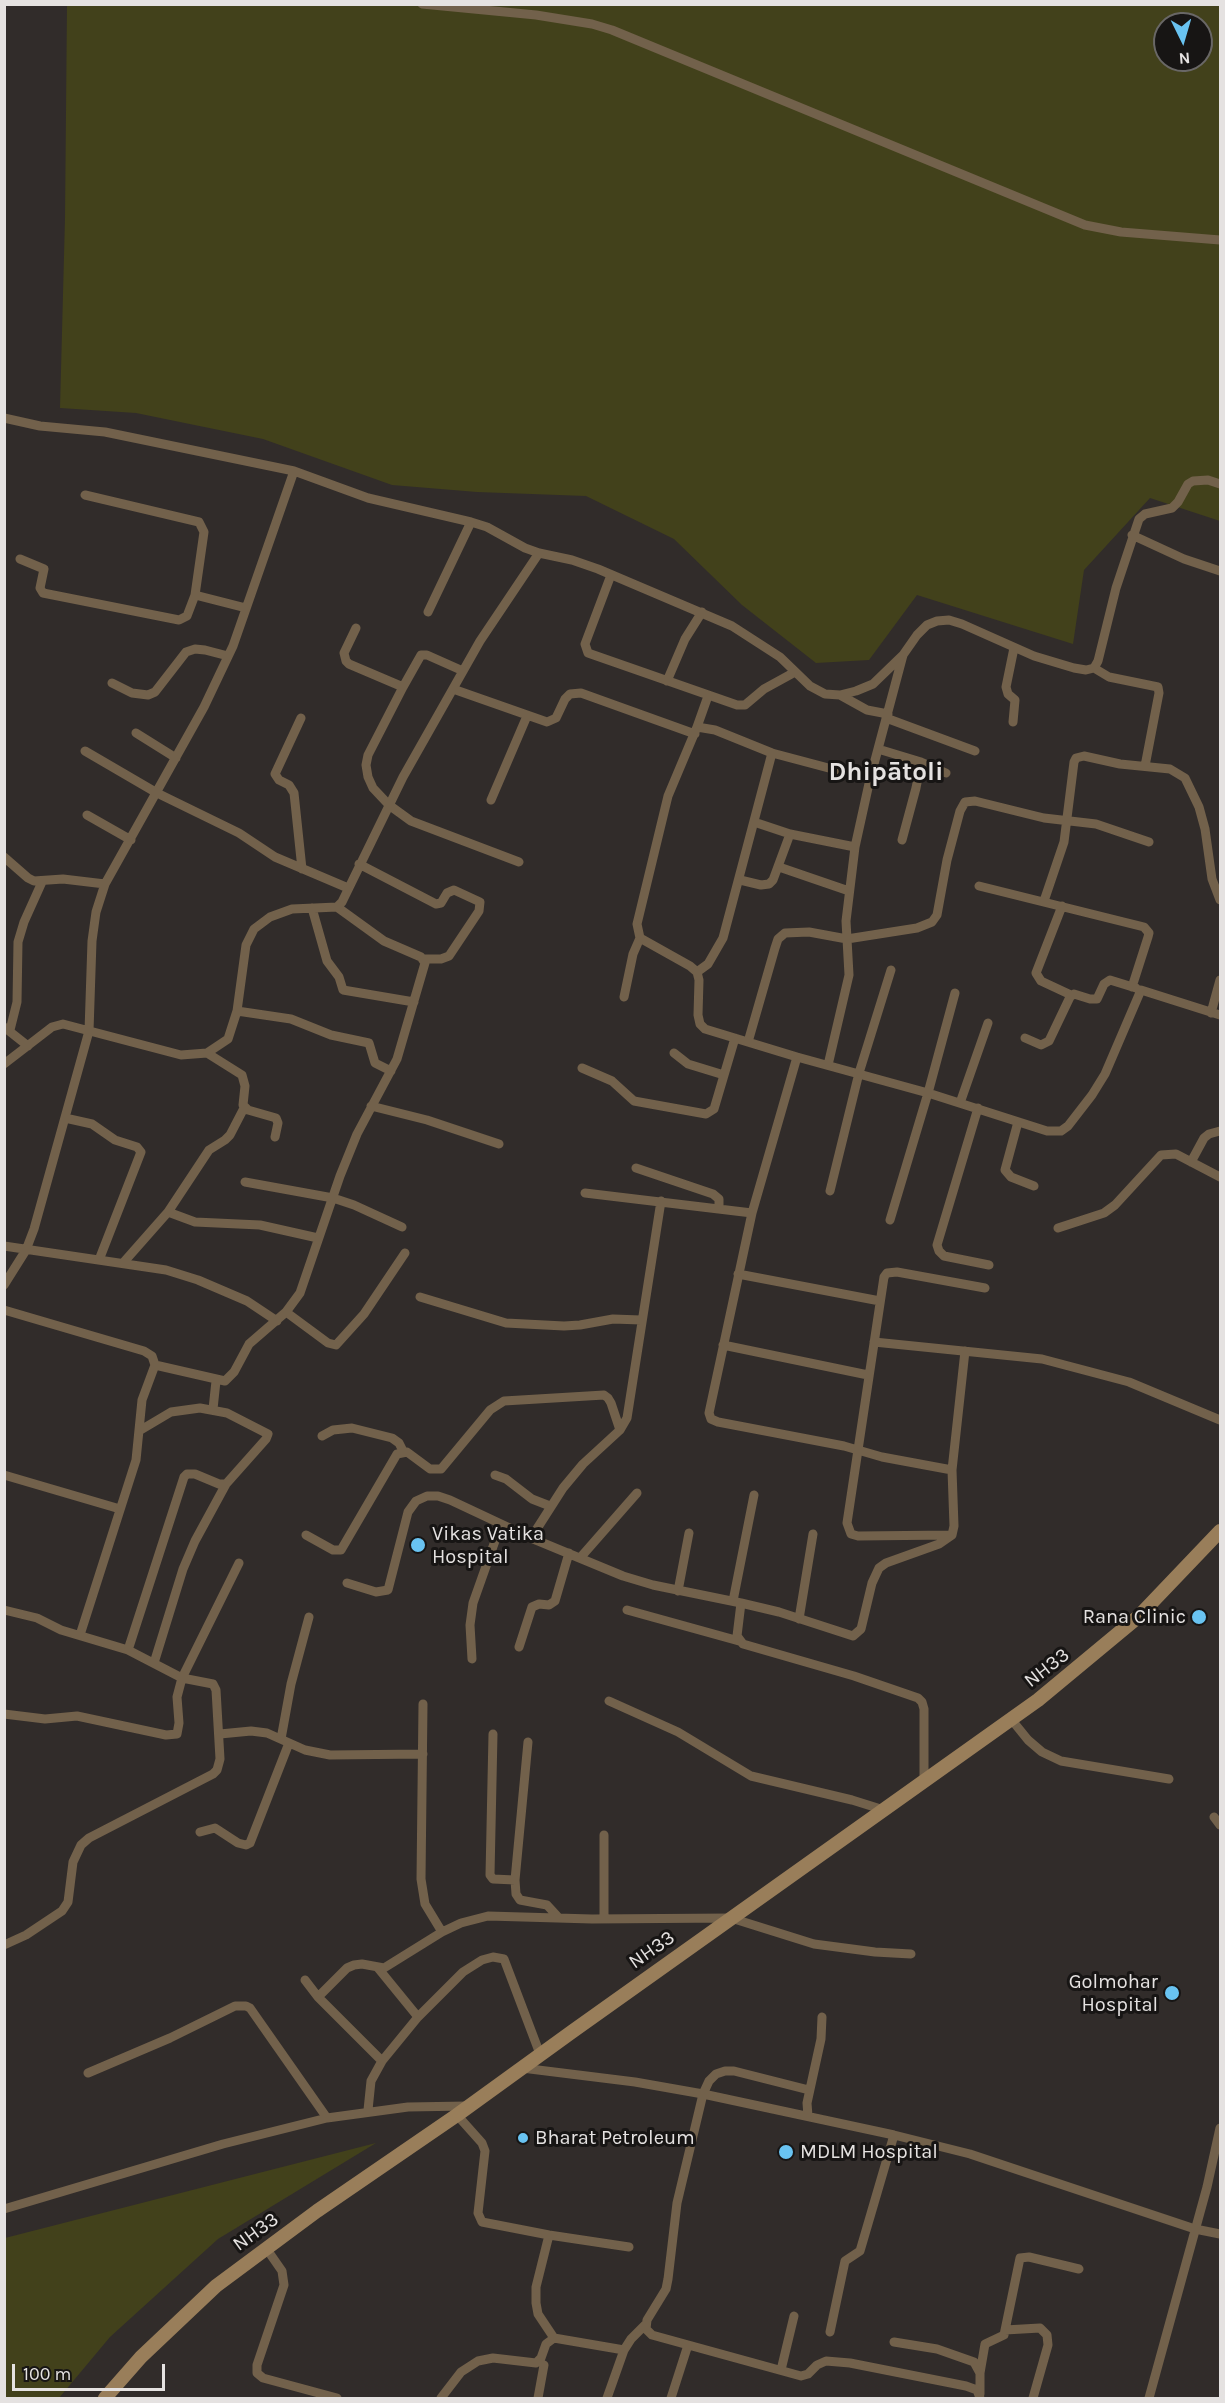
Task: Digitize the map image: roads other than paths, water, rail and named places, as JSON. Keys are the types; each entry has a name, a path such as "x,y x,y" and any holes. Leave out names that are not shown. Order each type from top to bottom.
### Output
{"main road":[{"name":"NH33","path":"105,2398 179,2319 216,2286 266,2248 458,2115 1064,1680 1138,1617 1221,1531"}],"street":[{"path":"422,4 536,15 592,24 622,34 1085,225 1121,232 1221,240"},
{"path":"4,418 40,426 105,432 294,471 368,498 471,522 539,553 572,560 611,574 732,626 759,642 810,686 825,694 840,695 873,684 903,655 917,634 927,625 949,620 1014,648 1074,668 1086,670 1094,668 1109,677 1158,687 1145,766"},
{"path":"4,1285 26,1250 42,1204 89,1031 92,940 96,912 105,884 176,758 228,656 294,471"},
{"path":"1094,668 1098,661 1136,525 1145,514 1172,508 1193,481 1208,480 1221,484"},
{"path":"20,559 44,568 40,588 43,593 179,620 187,616 195,595 204,532 199,522 85,495"},
{"path":"428,612 471,522"},
{"path":"1132,535 1184,558 1221,571"},
{"path":"337,908 389,805 463,671 500,610 539,553"},
{"path":"611,574 585,644 588,653 737,705 745,705 764,689 795,672"},
{"path":"195,595 246,608"},
{"path":"667,681 685,639 702,612"},
{"path":"356,628 344,653 346,661 403,687"},
{"path":"1013,722 1016,700 1008,694 1006,687 1014,648"},
{"path":"112,683 132,693 148,695 155,692 186,652 195,649 228,656"},
{"path":"463,671 427,655 421,655 368,755 366,765 368,777 373,788 389,805 411,821 519,862"},
{"path":"828,1065 849,975 846,921 855,847 870,779 903,655"},
{"path":"453,689 547,722 556,718 570,694 581,693 696,731 715,730 771,753 870,779"},
{"path":"840,695 867,710 975,751"},
{"path":"624,997 633,954 640,938 637,924 668,796 696,731 708,696"},
{"path":"491,800 527,716"},
{"path":"301,718 275,774 279,780 289,785 294,793 302,869"},
{"path":"136,733 176,758"},
{"path":"878,749 921,762 946,773"},
{"path":"85,751 157,793 238,833 275,857 348,888"},
{"path":"697,972 708,964 723,938 740,880 771,753"},
{"path":"1044,901 1064,842 1076,758 1084,756 1170,770 1185,778 1199,807 1205,829 1212,879 1221,900"},
{"path":"902,840 914,799 921,762"},
{"path":"748,1042 778,939 785,933 796,931 848,939 917,928 932,922 937,915 958,821 965,802 975,801 1024,814 1068,822 1096,824 1149,842"},
{"path":"87,814 130,840"},
{"path":"754,822 790,834 855,847"},
{"path":"740,880 761,885 769,884 779,867 790,834"},
{"path":"4,857 28,878 42,882 63,879 105,884"},
{"path":"4,1064 52,1027 63,1024 181,1055 207,1053 228,1040 237,1011 246,945 254,929 270,917 292,909 337,908 384,941 423,959 445,959 449,956 479,911 480,902 454,890 447,893 441,903 436,904 359,864"},
{"path":"779,867 849,891"},
{"path":"28,1046 7,1029 17,1002 18,942 24,922 42,882"},
{"path":"640,938 697,972 700,1024 711,1032 928,1093 1018,1122 1054,1132 1061,1131 1068,1126 1092,1095 1105,1074 1136,988 1148,938 1147,930 1144,927 979,886"},
{"path":"1062,906 1036,973 1041,981 1071,995 1077,994 1097,999 1104,984 1110,980 1216,1014 1221,980"},
{"path":"312,908 327,961 339,977 343,990 414,1002"},
{"path":"155,1365 216,1381 225,1381 230,1378 249,1344 286,1312 300,1293 351,1150 403,1042 424,967 423,959"},
{"path":"830,1191 859,1073 891,970"},
{"path":"890,1220 956,993"},
{"path":"1025,1038 1041,1045 1049,1041 1071,995"},
{"path":"237,1011 291,1019 331,1035 369,1043 375,1063 391,1071"},
{"path":"960,1103 988,1023"},
{"path":"582,1068 612,1080 634,1101 706,1114 714,1109 735,1038"},
{"path":"123,1263 168,1212 209,1150 230,1135 244,1108 242,1075 207,1053"},
{"path":"674,1053 688,1064 724,1075"},
{"path":"796,1057 752,1213 710,1407 711,1419 952,1470"},
{"path":"371,1106 427,1120 499,1144"},
{"path":"244,1108 276,1118 278,1123 275,1137"},
{"path":"978,1108 937,1245 944,1256 989,1265"},
{"path":"65,1118 92,1124 115,1140 137,1147 141,1152 99,1260"},
{"path":"1018,1122 1005,1170 1011,1177 1034,1186"},
{"path":"1191,1162 1204,1138 1214,1131 1221,1131"},
{"path":"1058,1228 1089,1219 1114,1205 1161,1155 1176,1154 1221,1177"},
{"path":"636,1168 712,1194 719,1199 719,1208"},
{"path":"245,1182 333,1198 402,1227"},
{"path":"585,1193 752,1213"},
{"path":"531,1538 550,1506 583,1464 620,1430 627,1418 661,1201"},
{"path":"168,1212 195,1222 260,1225 318,1238"},
{"path":"4,1246 166,1270 247,1301 277,1321"},
{"path":"286,1312 328,1343 336,1346 364,1314 405,1253"},
{"path":"952,1534 866,1536 851,1534 847,1523 884,1277 892,1271 985,1288"},
{"path":"738,1274 880,1301"},
{"path":"420,1297 506,1323 580,1326 613,1319 641,1320"},
{"path":"4,1310 144,1351 152,1356 155,1365 142,1400 136,1461 80,1635"},
{"path":"874,1342 1042,1359 1149,1389 1221,1420"},
{"path":"723,1345 868,1376"},
{"path":"347,1583 376,1592 388,1590 408,1512 416,1501 427,1496 438,1496 623,1576 678,1591 780,1612 849,1636 858,1634 875,1574 879,1568 886,1563 939,1544 952,1534 954,1527 952,1470 964,1351"},
{"path":"213,1409 216,1381"},
{"path":"322,1436 342,1428 359,1429 392,1438 399,1443 403,1451 430,1469 441,1469 490,1410 504,1401 604,1395 611,1403 620,1430"},
{"path":"139,1431 171,1412 184,1409 213,1409 268,1434 260,1447 226,1484 187,1560 153,1663"},
{"path":"306,1536 333,1550 341,1551 397,1454 403,1451"},
{"path":"128,1650 184,1477 187,1474 195,1474 219,1484 226,1484"},
{"path":"4,1475 120,1509"},
{"path":"495,1475 506,1479 532,1499 550,1506"},
{"path":"580,1558 637,1493"},
{"path":"739,1641 737,1603 754,1495"},
{"path":"472,1659 470,1625 472,1603 501,1524"},
{"path":"678,1591 689,1533"},
{"path":"799,1619 813,1534"},
{"path":"519,1647 532,1607 539,1604 549,1605 555,1601 569,1553"},
{"path":"4,1714 45,1719 77,1716 172,1736 177,1734 179,1730 177,1697 182,1678 239,1563"},
{"path":"4,1610 37,1618 61,1630 128,1650 182,1678 213,1684 216,1690 220,1734 219,1765 213,1774 89,1838 81,1845 73,1862 68,1902 62,1911 26,1935 4,1945"},
{"path":"627,1610 739,1641 918,1698 924,1709 924,1781"},
{"path":"200,1832 215,1828 238,1843 246,1845 250,1843 285,1741 291,1684 309,1617"},
{"path":"609,1701 678,1732 750,1776 885,1810"},
{"path":"423,1704 421,1886 425,1904 442,1932"},
{"path":"1011,1719 1028,1740 1042,1752 1061,1761 1169,1779"},
{"path":"220,1734 251,1731 267,1734 305,1750 330,1755 423,1754"},
{"path":"493,1734 490,1875 493,1880 515,1880"},
{"path":"528,1743 515,1880 516,1894 520,1900 547,1905 558,1917"},
{"path":"1214,1817 1221,1826"},
{"path":"604,1835 604,1919"},
{"path":"318,1997 347,1968 354,1965 378,1968 390,1966 442,1932 461,1923 488,1916 604,1919 731,1918 814,1944 911,1954"},
{"path":"368,2110 371,2081 382,2061 418,2018 464,1972 482,1960 500,1956 506,1964 540,2054"},
{"path":"378,1968 418,2018"},
{"path":"305,1980 318,1997 382,2061"},
{"path":"88,2073 170,2038 235,2006 246,2006 327,2118"},
{"path":"808,2116 809,2090 821,2039 822,2017"},
{"path":"522,2068 635,2082 703,2094 894,2135 970,2154 1195,2229 1221,2235"},
{"path":"607,2398 624,2350 645,2325 666,2289 669,2279 673,2222 703,2094 709,2081 716,2074 725,2071 809,2090"},
{"path":"4,2209 223,2144 327,2118 368,2110 470,2106"},
{"path":"458,2115 482,2143 485,2151 479,2219 486,2224 629,2247"},
{"path":"1149,2398 1221,2128"},
{"path":"830,2332 845,2261 860,2251 894,2135"},
{"path":"549,2235 536,2287 536,2302 538,2314 554,2338"},
{"path":"266,2248 279,2265 284,2285 257,2365 257,2373 263,2378 337,2398"},
{"path":"980,2396 980,2373 985,2344 1002,2337 1005,2330 1020,2258 1029,2257 1079,2269"},
{"path":"781,2370 794,2316"},
{"path":"645,2325 652,2335 805,2376 817,2365 826,2361 850,2363 966,2386 975,2389 980,2396"},
{"path":"1005,2330 1040,2328 1047,2335 1048,2345 1033,2398"},
{"path":"441,2398 461,2372 478,2361 493,2358 536,2363 541,2358 546,2343 554,2338 624,2350"},
{"path":"894,2342 946,2351 974,2362 980,2373"},
{"path":"671,2398 688,2345"},
{"path":"538,2398 544,2365"}],"place":[{"name":"Vikas Vatika Hospital","path":"418,1545"},
{"name":"Rana Clinic","path":"1199,1617"},
{"name":"Golmohar Hospital","path":"1172,1993"},
{"name":"Bharat Petroleum","path":"523,2138"},
{"name":"MDLM Hospital","path":"786,2152"}],"district":[{"name":"Dhipātoli","path":"886,773"}]}
